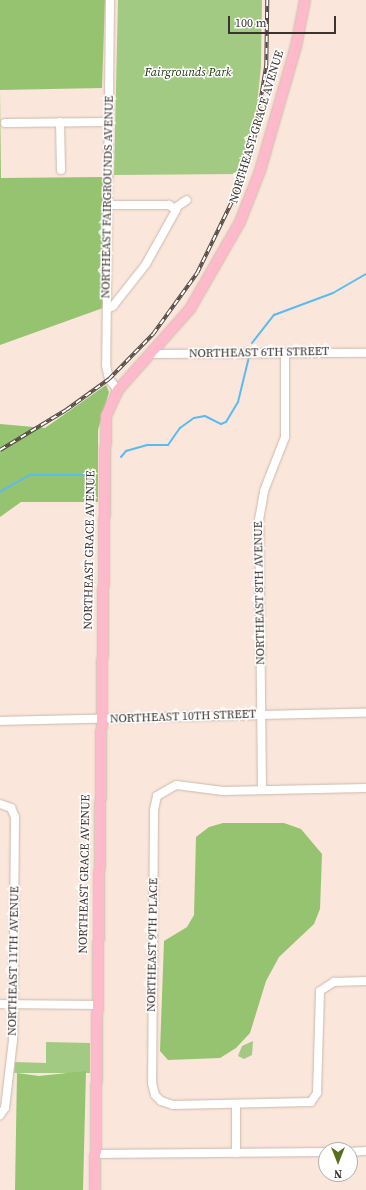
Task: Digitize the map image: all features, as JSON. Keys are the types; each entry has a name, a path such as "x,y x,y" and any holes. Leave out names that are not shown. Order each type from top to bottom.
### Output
{"main road":[{"name":"NORTHEAST GRACE AVENUE","path":"95,1190 104,428 118,390 152,354 190,309 240,222 260,171 296,46 305,0"}],"street":[{"name":"NORTHEAST FAIRGROUNDS AVENUE","path":"110,0 106,365 108,379 118,390"},
{"path":"60,122 61,170"},
{"path":"5,123 109,122"},
{"path":"175,208 187,200"},
{"path":"108,205 169,204 175,208"},
{"path":"107,309 113,306 146,264 175,215 175,208"},
{"name":"NORTHEAST 6TH STREET","path":"152,354 285,352 366,353"},
{"name":"NORTHEAST 8TH AVENUE","path":"262,790 258,520 264,491 285,437 285,352"},
{"name":"NORTHEAST 10TH STREET","path":"0,720 366,713"},
{"name":"NORTHEAST 9TH PLACE","path":"236,1104 169,1105 157,1098 152,1083 154,814 160,793 176,784 223,790 262,790"},
{"path":"262,790 366,788"},
{"name":"NORTHEAST 11TH AVENUE","path":"0,804 11,808 15,817 13,1044 5,1108 0,1115"},
{"path":"236,1153 236,1104 307,1103 314,1100 317,1093 316,1003 323,987 340,981 366,981"},
{"path":"0,1004 97,1005"},
{"path":"96,1154 318,1152"}],"green space":[{"path":"0,0 105,0 102,88 0,90"},
{"name":"Fairgrounds Park","path":"118,0 262,0 261,66 257,105 239,174 114,175"},
{"path":"0,90 1,178 105,177 103,308 0,345"},
{"path":"106,385 109,392 98,430 98,502 21,502 0,517 0,424 45,428"},
{"path":"223,823 284,823 301,829 322,854 320,909 314,924 279,957 266,981 250,1033 236,1048 220,1058 168,1060 160,1051 164,941 187,927 194,915 196,837 209,827"},
{"path":"253,1041 252,1055 244,1059 238,1056 242,1046"},
{"path":"46,1042 90,1043 90,1073 14,1073 15,1062 46,1063"},
{"path":"86,1071 83,1190 15,1190 17,1073 39,1076"}],"waterway":[{"path":"252,343 274,315 333,293 366,274"},
{"path":"121,457 126,451 147,445 168,445 180,428 194,418 205,416 221,424 226,422 238,402 249,357"},
{"path":"0,492 30,475 95,475"}],"railway":[{"path":"0,450 66,410 109,379 153,334 197,273 237,191 254,139 266,66 267,0"}]}
